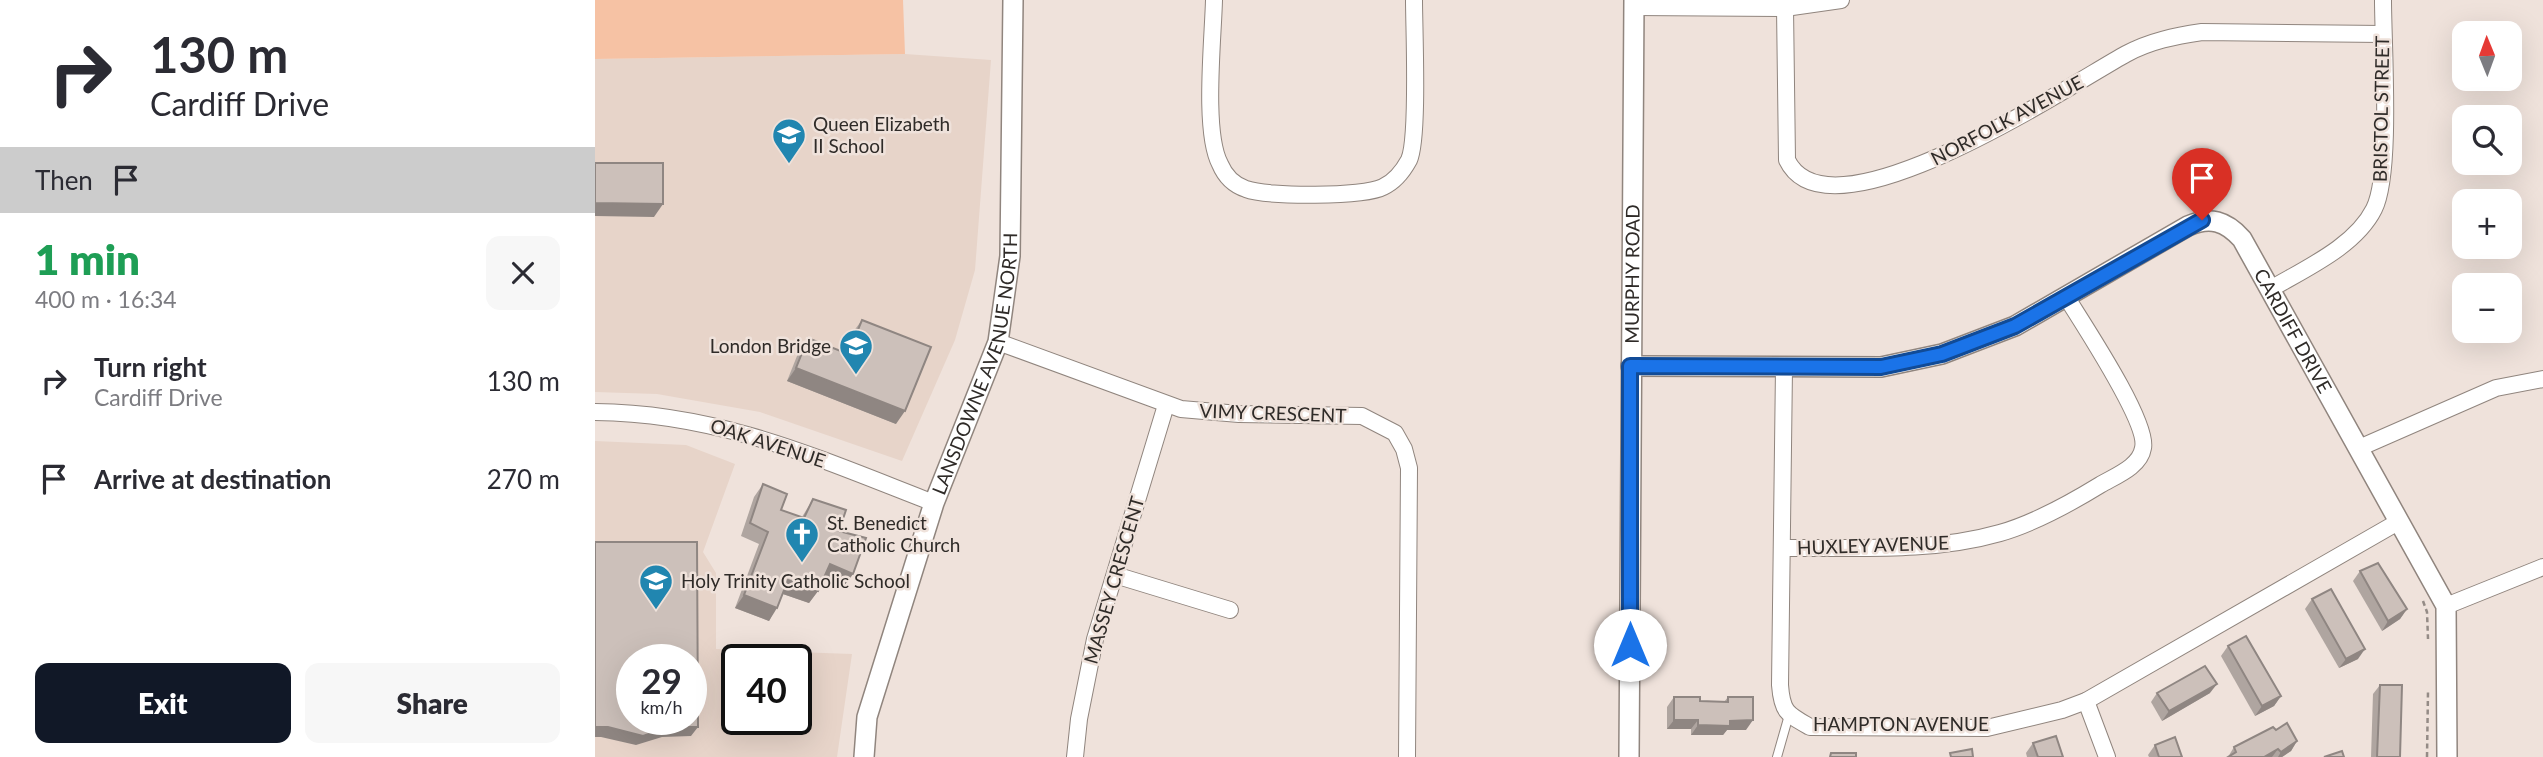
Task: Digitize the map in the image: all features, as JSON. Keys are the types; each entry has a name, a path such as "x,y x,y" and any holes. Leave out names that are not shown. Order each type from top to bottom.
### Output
{"street":[{"name":"LANSDOWNE AVENUE NORTH","path":"864,757 867,717 934,503 998,342 1010,256 1013,0"},
{"path":"1214,0 1212,145 1229,180 1244,189 1262,194 1340,194 1366,193 1384,187 1398,176 1410,158 1414,0"},
{"path":"1634,3 1785,8 1841,0"},
{"name":"BRISTOL STREET","path":"2269,290 2340,247 2359,229 2375,208 2383,173 2383,0"},
{"name":"MURPHY ROAD","path":"1629,757 1634,3"},
{"name":"NORFOLK AVENUE","path":"1785,8 1787,160 1793,173 1804,181 1822,186 1869,180 1954,152 2125,55 2176,36 2202,32 2383,34"},
{"name":"CARDIFF DRIVE","path":"1630,366 1881,367 1942,354 2015,326 2202,220 2218,221 2232,228 2242,239 2446,606 2447,757"},
{"name":"HUXLEY AVENUE","path":"1783,548 1921,546 1976,539 2038,519 2079,498 2139,459 2144,447 2138,420 2067,298"},
{"name":"VIMY CRESCENT","path":"998,342 1166,405 1218,413 1362,416 1395,433 1404,449 1409,468 1406,757"},
{"name":"HAMPTON AVENUE","path":"1784,368 1780,685 1782,704 1789,715 1810,727 1987,728 2062,710 2087,701 2398,522"},
{"path":"2359,448 2496,388 2543,379"},
{"name":"MASSEY CRESCENT","path":"1075,757 1087,671 1166,405"},
{"name":"OAK AVENUE","path":"595,412 643,413 703,422 770,440 934,503"},
{"path":"2446,606 2543,567"},
{"path":"1115,575 1230,610"},
{"path":"2087,701 2107,757"}],"lane":[{"path":"1777,757 1789,715"}],"path":[{"path":"2422,600 2427,612 2428,649"},
{"path":"2427,757 2428,688"}],"shaded area":[{"path":"595,0 903,0 905,54 595,59"},
{"name":"Queen Elizabeth II School","path":"905,54 991,60 975,270 955,340 902,461 760,412 657,394 595,392 595,59"},
{"name":"Holy Trinity Catholic School","path":"595,441 686,445 735,464 703,552 716,573 716,649 721,649 721,735 812,735 812,653 852,654 837,757 595,757"}],"building":[{"path":"595,163 663,163 663,204 595,203"},
{"path":"862,320 931,347 905,411 796,368 808,338 848,354"},
{"name":"St. Benedict Catholic Church","path":"763,484 787,494 781,510 804,518 813,499 846,510 839,531 866,538 853,574 830,564 818,591 788,580 777,608 744,595 768,532 750,523"},
{"path":"595,542 697,542 698,644 616,644 616,729 595,727"},
{"path":"2378,563 2407,609 2388,621 2360,571"},
{"path":"2331,589 2365,649 2346,659 2312,599"},
{"path":"2246,636 2281,696 2262,706 2228,646"},
{"path":"2205,666 2217,684 2169,711 2157,693"},
{"path":"2380,685 2402,685 2400,757 2377,757"},
{"path":"1674,697 1700,697 1700,701 1728,702 1728,697 1753,697 1753,720 1730,721 1730,726 1698,725 1698,720 1674,720"},
{"path":"2287,723 2297,741 2281,752 2278,749 2264,757 2228,757 2236,752 2234,747 2273,727 2276,730"},
{"path":"2056,736 2063,757 2038,757 2033,743"},
{"path":"2175,737 2182,757 2159,757 2155,745"},
{"path":"1972,749 1973,757 1951,757 1950,753"},
{"path":"2342,751 2344,757 2324,757"},
{"path":"1831,753 1856,753 1856,757 1830,757"}],"place":[{"name":"Queen Elizabeth II School","path":"789,165"},
{"name":"London Bridge","path":"856,376"},
{"name":"St. Benedict Catholic Church","path":"802,564"},
{"name":"Holy Trinity Catholic School","path":"656,611"}],"route":[{"path":"1630,645 1630,366 1881,367 1942,354 2015,326 2187,226 2202,220"}]}
